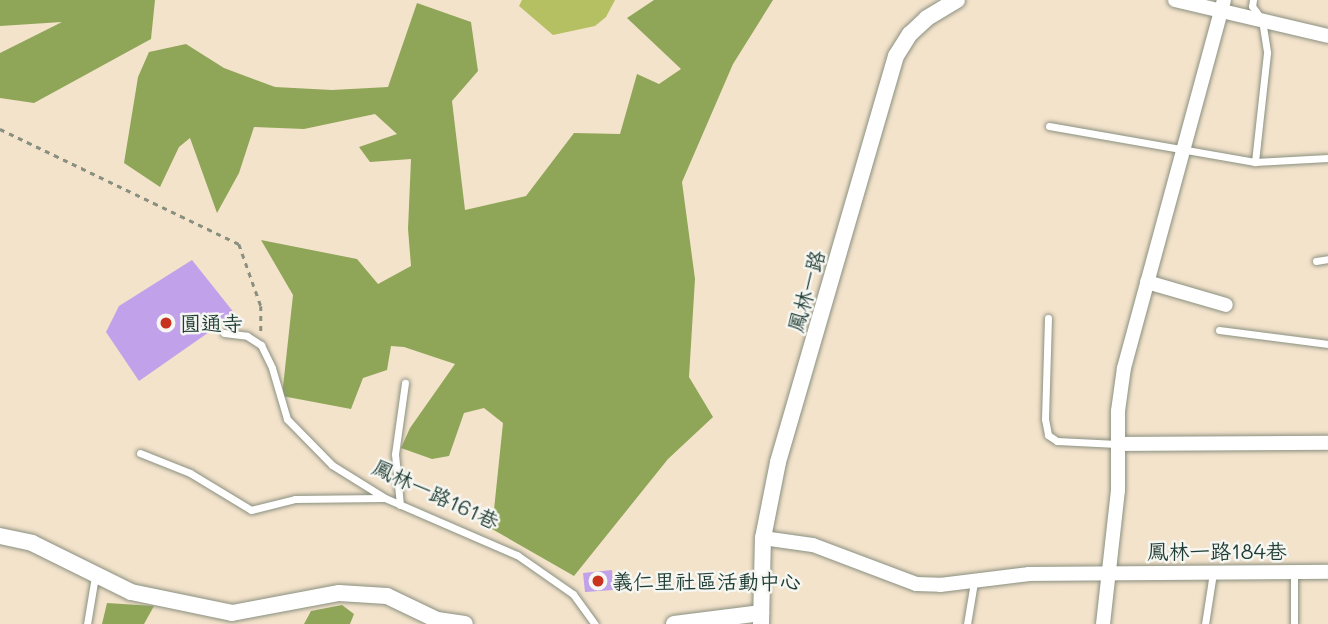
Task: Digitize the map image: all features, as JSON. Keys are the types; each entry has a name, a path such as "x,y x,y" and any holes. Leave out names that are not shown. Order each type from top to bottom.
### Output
{"street":[{"name":"鳳林一路","path":"761,619 763,538 778,462 896,56 910,34 927,18 957,0"},
{"path":"1175,0 1222,5 1262,20 1328,36"},
{"path":"1103,624 1106,573 1118,490 1117,444 1124,368 1222,5"},
{"path":"1147,282 1226,305"},
{"path":"1117,444 1328,443"},
{"path":"0,536 32,544 131,592 232,613 339,593 387,596 437,620 464,624"},
{"name":"鳳林一路184巷","path":"763,538 813,545 916,584 974,581 1029,574 1328,572"},
{"path":"674,624 761,619"}],"lane":[{"path":"1253,0 1252,6 1262,20 1267,53 1255,162"},
{"path":"1049,126 1255,162 1328,158"},
{"path":"1316,261 1328,259"},
{"path":"1048,318 1045,419 1048,435 1057,440 1117,444"},
{"path":"1219,330 1328,344"},
{"path":"223,333 247,336 261,345"},
{"name":"鳳林一路161巷","path":"261,345 272,368 287,419 332,465 385,498 517,555 573,594 595,624"},
{"path":"400,505 395,454 405,383"},
{"path":"139,453 190,474 251,510 295,499 385,498"},
{"path":"1205,624 1213,572"},
{"path":"1294,572 1294,624"},
{"path":"87,624 95,575"},
{"path":"967,624 974,581"}],"path":[{"path":"0,129 239,244 261,306 261,345"}],"green space":[{"path":"0,0 155,0 151,39 34,103 0,98 0,53 62,22 0,26"},
{"path":"522,0 615,0 606,17 595,26 553,35 519,6"},
{"path":"654,0 773,0 733,64 682,182 695,279 689,377 713,417 668,459 574,576 492,529 503,423 484,408 464,413 449,456 432,459 401,448 410,428 455,364 404,347 391,346 387,370 363,378 351,409 282,396 293,295 261,240 357,259 378,284 411,266 408,229 411,159 370,162 359,147 397,134 375,114 304,129 254,127 239,173 217,213 190,138 179,147 160,187 124,163 138,77 149,52 186,44 224,68 275,87 332,90 388,87 417,3 471,22 478,71 452,101 465,210 526,196 574,133 620,134 637,74 659,84 681,69 627,18"},
{"path":"107,603 154,606 144,624 102,624"},
{"path":"342,605 354,614 350,624 304,624 311,611"}],"building":[{"name":"圓通寺","path":"192,260 235,314 139,381 106,332 119,306"},
{"name":"義仁里社區活動中心","path":"612,570 613,590 585,592 583,573"}],"place":[{"name":"圓通寺","path":"166,323"},
{"name":"義仁里社區活動中心","path":"598,581"}]}
